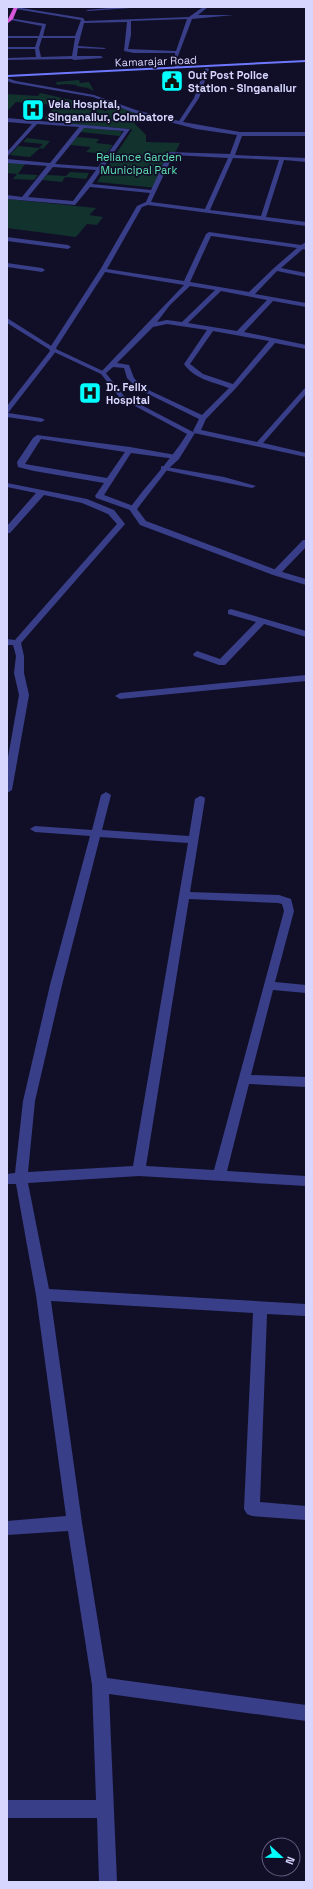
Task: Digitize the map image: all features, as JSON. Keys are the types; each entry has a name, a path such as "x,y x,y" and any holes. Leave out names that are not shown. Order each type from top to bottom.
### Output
{"highway":[{"path":"7,23 16,8"}],"main road":[{"name":"Kamarajar Road","path":"7,78 177,67 306,62"},
{"name":"Kamarajar Road","path":"7,78 207,69 306,62"}],"street":[{"path":"74,59 77,37 88,8 143,7"},
{"path":"16,8 58,13 83,20 232,15"},
{"path":"177,67 176,56 192,17 208,8"},
{"path":"11,18 44,25 36,48 39,59"},
{"path":"129,19 129,35 126,50 134,52 178,52"},
{"path":"7,37 77,37"},
{"path":"7,48 36,48"},
{"path":"76,48 104,48"},
{"path":"7,59 101,58"},
{"path":"180,123 189,113 204,82 207,69"},
{"path":"7,78 15,82 94,96 134,111 180,123 240,134 306,134"},
{"path":"7,120 128,130 98,169 89,185 75,203 7,197"},
{"path":"7,155 36,122"},
{"path":"24,198 83,126"},
{"path":"207,211 240,134"},
{"path":"148,203 171,153 306,160"},
{"path":"263,219 282,158"},
{"path":"7,161 98,169"},
{"path":"89,185 154,192"},
{"path":"7,411 53,350 104,270 140,206 148,203 306,224"},
{"path":"103,373 151,325 187,284 209,234 305,246"},
{"path":"7,239 68,247"},
{"path":"251,294 276,269 305,246"},
{"path":"7,265 42,270"},
{"path":"276,269 306,275"},
{"path":"104,270 251,294 306,305"},
{"path":"184,324 220,289"},
{"path":"239,334 271,299"},
{"path":"7,320 53,350 103,373 122,397 191,433 176,457 164,468 133,509"},
{"path":"151,325 167,322 184,324 239,334 272,342 306,347"},
{"path":"211,329 187,364 188,367 199,374 234,387"},
{"path":"272,342 234,387 203,418 197,431 306,455"},
{"path":"112,365 127,366 127,373 132,382 140,388 203,418"},
{"path":"258,445 306,390"},
{"path":"7,416 41,420"},
{"path":"108,481 34,469 21,465 21,462 36,440 40,438 130,449 176,457"},
{"path":"130,449 99,496 133,509 143,523 276,573 306,582"},
{"path":"164,468 224,479 252,486"},
{"path":"7,485 84,501 111,512 121,524 17,643"},
{"path":"7,531 42,492"},
{"path":"276,573 306,542"},
{"path":"231,612 306,634"},
{"path":"197,654 222,663 262,621"},
{"path":"7,642 17,643"},
{"path":"7,790 24,695 19,673 20,656 17,643"},
{"path":"120,696 306,678"},
{"path":"106,795 94,834 29,1101 14,1179 43,1295 74,1523 100,1685 110,1881"},
{"path":"140,1171 200,799"},
{"path":"35,829 193,840"},
{"path":"184,895 279,899 286,902 289,911 219,1176"},
{"path":"268,986 306,989"},
{"path":"244,1079 306,1082"},
{"path":"14,1179 140,1171 306,1181"},
{"path":"43,1295 306,1310"},
{"path":"260,1308 252,1509 306,1513"},
{"path":"7,1528 74,1523"},
{"path":"100,1685 306,1713"},
{"path":"7,1808 106,1809"}],"green space":[{"path":"79,80 80,83 89,82 94,91 88,88 76,86 77,85 57,85 56,82"},
{"name":"Reliance Garden Municipal Park","path":"40,93 85,103 105,111 118,107 140,114 138,118 142,118 142,122 134,123 146,135 146,142 180,143 157,188 97,182 132,130 131,129 64,123 65,121 44,119 56,105 16,102 7,111 7,94 38,96"},
{"path":"83,128 122,131 120,136 80,132"},
{"path":"77,137 99,139 96,143 113,145 106,154 86,152 91,147 70,145"},
{"path":"27,138 50,141 43,149 40,148 30,157 10,155 18,146 39,148 43,144 23,142"},
{"path":"7,162 25,164 18,174 38,175 34,180 13,179 17,174 7,173"},
{"path":"70,172 89,173 86,179 65,177 62,182 42,180 47,175 66,176"},
{"path":"7,199 96,208 89,215 103,217 97,225 87,224 76,237 7,228"}],"place":[{"name":"Out Post Police Station - Singanallur","path":"172,81"},
{"name":"Vela Hospital, Singanallur, Coimbatore","path":"33,110"},
{"name":"Dr. Felix Hospital","path":"90,393"}]}
